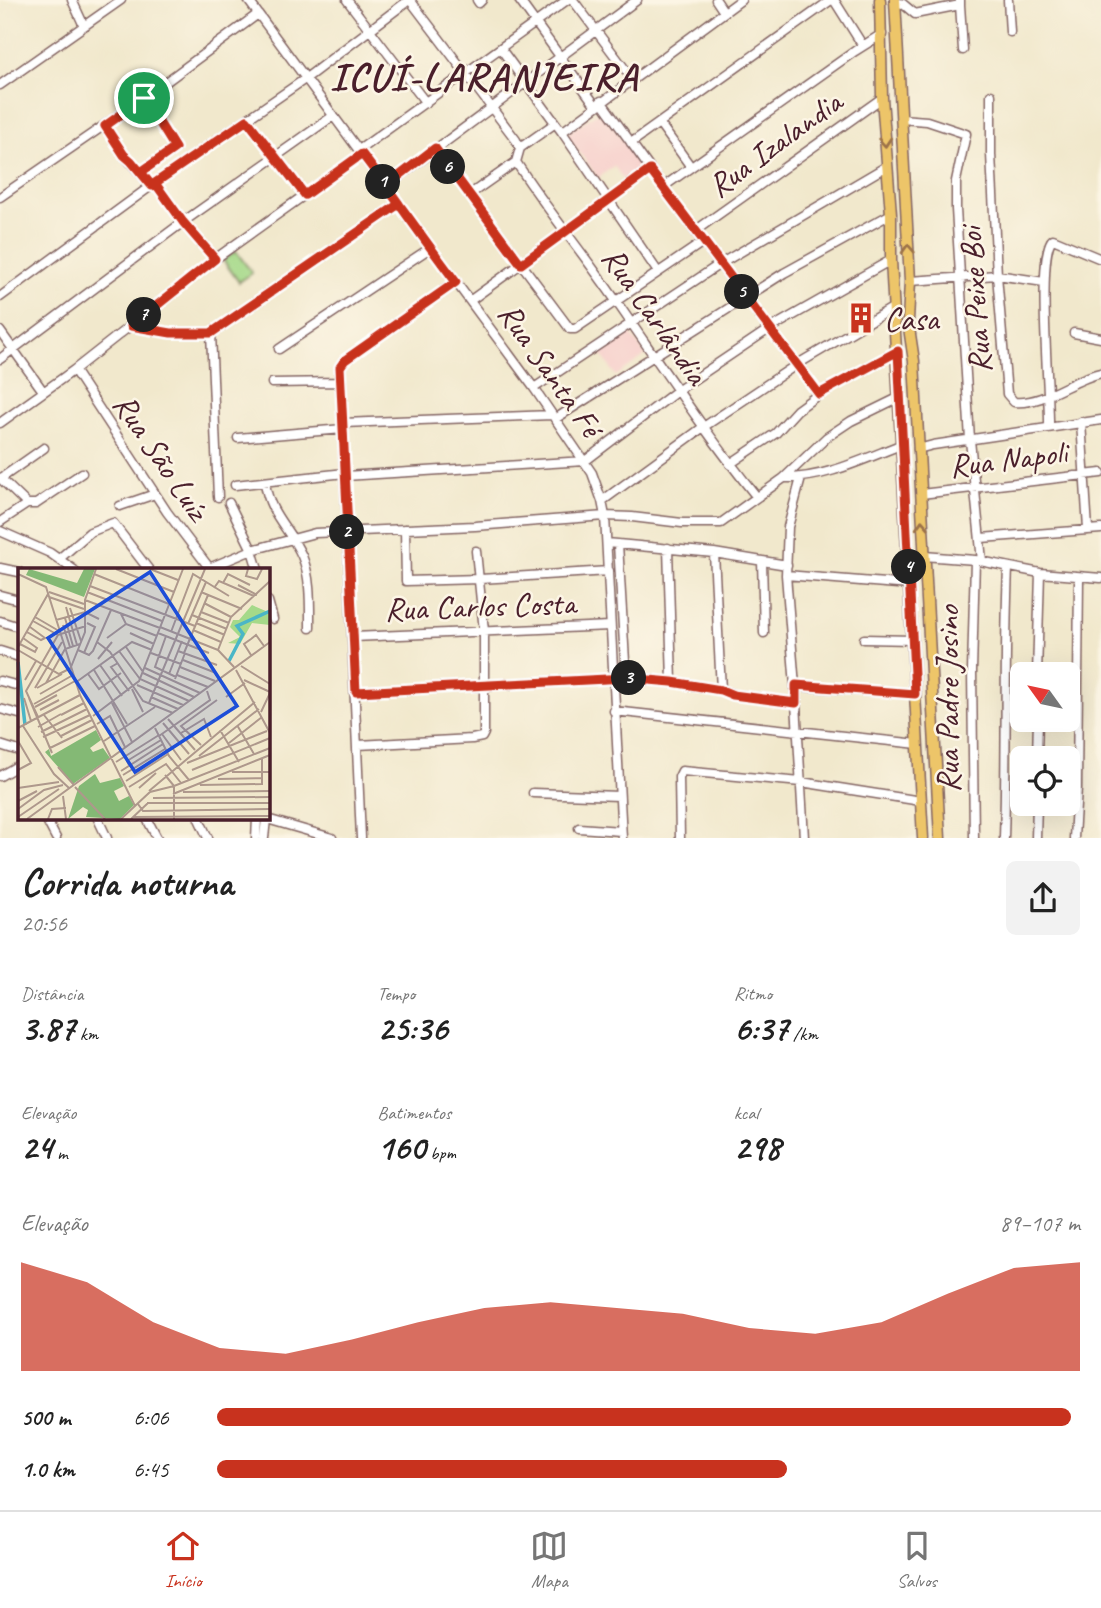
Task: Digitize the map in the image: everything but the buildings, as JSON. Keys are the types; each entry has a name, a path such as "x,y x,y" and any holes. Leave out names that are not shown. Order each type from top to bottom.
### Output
{"main road":[{"path":"880,0 882,98 891,214 891,260 923,838"},
{"path":"895,1 910,281 908,321 914,361 940,838"},
{"path":"883,59 898,58"},
{"path":"920,780 936,781"}],"street":[{"path":"72,0 84,26"},
{"path":"0,85 121,0"},
{"path":"347,0 426,103"},
{"path":"0,297 306,79 368,29 410,0 520,148"},
{"path":"519,0 559,56 631,143 819,394"},
{"path":"0,423 74,370 215,259 567,0"},
{"path":"573,0 633,80"},
{"path":"386,186 637,0"},
{"path":"716,0 724,12"},
{"path":"562,132 741,0"},
{"path":"810,0 815,11"},
{"path":"631,143 833,0 863,46"},
{"path":"1008,0 1010,32"},
{"path":"895,1 915,14 960,3 963,50"},
{"name":"Rua Santa Fé","path":"253,2 258,14 471,300 592,473 605,516 621,835"},
{"path":"0,197 99,127 105,126 258,14"},
{"path":"663,187 882,34"},
{"path":"501,49 659,272"},
{"name":"Rua Peixe Boi","path":"991,95 990,154 1007,394 1014,402 1021,402 1040,399 1050,393"},
{"path":"141,172 175,148 144,98"},
{"name":"Rua Izalandia","path":"695,231 882,98"},
{"path":"0,359 183,222 333,116"},
{"name":"Rua Padre Josino","path":"901,119 927,121 966,134 955,189 970,440 981,538 972,645 974,838"},
{"path":"247,120 305,195"},
{"path":"469,195 516,162 520,148 554,124"},
{"path":"660,124 691,167"},
{"path":"105,126 124,155 154,185 215,259"},
{"path":"435,148 567,328 575,329 703,242"},
{"name":"Rua Carlândia","path":"516,162 616,300 702,428 756,496"},
{"path":"534,388 720,264 887,166"},
{"path":"471,300 650,170"},
{"path":"131,326 171,333 211,333 399,204"},
{"path":"238,438 343,426 553,417 653,358 746,297 891,214"},
{"path":"1049,426 1050,393 1044,282 1048,245 1051,240 1101,259"},
{"path":"279,349 430,248"},
{"path":"235,485 345,475 584,461 677,391 770,328 891,260"},
{"path":"910,281 997,275 1044,282"},
{"path":"361,838 340,367 345,360 456,282"},
{"path":"602,501 702,428 796,365 894,307"},
{"path":"0,331 43,391"},
{"path":"211,333 218,496"},
{"path":"1074,333 1101,338"},
{"path":"730,464 776,433 797,410 819,394 898,351"},
{"name":"Rua São Luíz","path":"74,370 155,494 208,567"},
{"path":"1050,393 1087,376 1101,373"},
{"path":"272,383 341,382"},
{"path":"208,567 252,550 315,533 475,526 605,516 682,523 721,523 784,478 835,432 900,397"},
{"path":"918,449 1049,426 1101,420"},
{"path":"1081,422 1088,529"},
{"path":"784,478 801,478 827,472 903,444"},
{"path":"27,504 0,478 44,448"},
{"path":"0,522 27,504 36,504 82,473"},
{"name":"Rua Napoli","path":"921,494 1101,473"},
{"path":"801,478 788,527 786,575 796,685 803,838"},
{"path":"265,482 271,507 303,558 310,600 310,628"},
{"path":"120,506 155,494"},
{"name":"Rua São Luíz","path":"229,503 252,550 257,568"},
{"path":"59,559 90,532 113,523 147,568"},
{"path":"405,529 406,581 609,571"},
{"path":"981,538 1101,529"},
{"path":"0,531 59,559 71,568"},
{"path":"607,543 714,553 787,565"},
{"path":"618,544 626,678"},
{"path":"668,548 672,682"},
{"path":"358,745 481,737 485,726 484,631 476,551"},
{"path":"714,553 721,690"},
{"path":"924,555 979,561 1040,573 1101,578"},
{"path":"762,561 764,633"},
{"path":"0,568 18,572"},
{"path":"1004,837 1008,568"},
{"path":"1037,662 1040,573"},
{"path":"786,575 910,585"},
{"path":"1074,838 1079,577"},
{"path":"0,595 18,600"},
{"path":"270,608 273,618"},
{"path":"0,621 18,627"},
{"name":"Rua Carlos Costa","path":"353,637 610,626"},
{"path":"864,639 913,640"},
{"path":"0,651 18,657"},
{"path":"356,692 626,678 672,682 721,690 733,695 796,703"},
{"path":"0,681 18,686"},
{"path":"796,685 915,694"},
{"path":"0,709 18,714"},
{"path":"614,710 918,744"},
{"path":"0,776 18,767"},
{"path":"680,838 679,777 682,771 801,782 921,801"},
{"path":"533,793 619,796"},
{"path":"1036,838 1037,816"},
{"path":"47,820 56,838"},
{"path":"98,820 107,838"},
{"path":"148,820 157,838"},
{"path":"199,820 208,838"},
{"path":"256,838 257,820"},
{"path":"264,838 267,820"},
{"path":"270,820 307,834 332,838"},
{"path":"579,828 621,835"}],"shaded area":[{"path":"601,110 645,170 626,184 614,166 598,178 566,134"},
{"path":"629,331 646,355 616,376 599,351"}],"green space":[{"path":"236,251 252,273 239,282 223,260"}],"place":[{"name":"Casa","path":"861,318"}],"district":[{"name":"ICUÍ-LARANJEIRA","path":"484,76"}],"route":[{"path":"144,98 105,126 124,155 152,186 155,183 183,222 215,259 131,326 171,333 211,333 399,204 386,186 435,148 521,264 650,170 819,394 898,351 915,694 796,685 796,703 733,695 721,690 672,682 626,678 356,692 340,367 345,360 456,282 430,248 399,204 362,154 305,195 247,120 155,183 152,186 141,172 175,148 144,98"}]}
